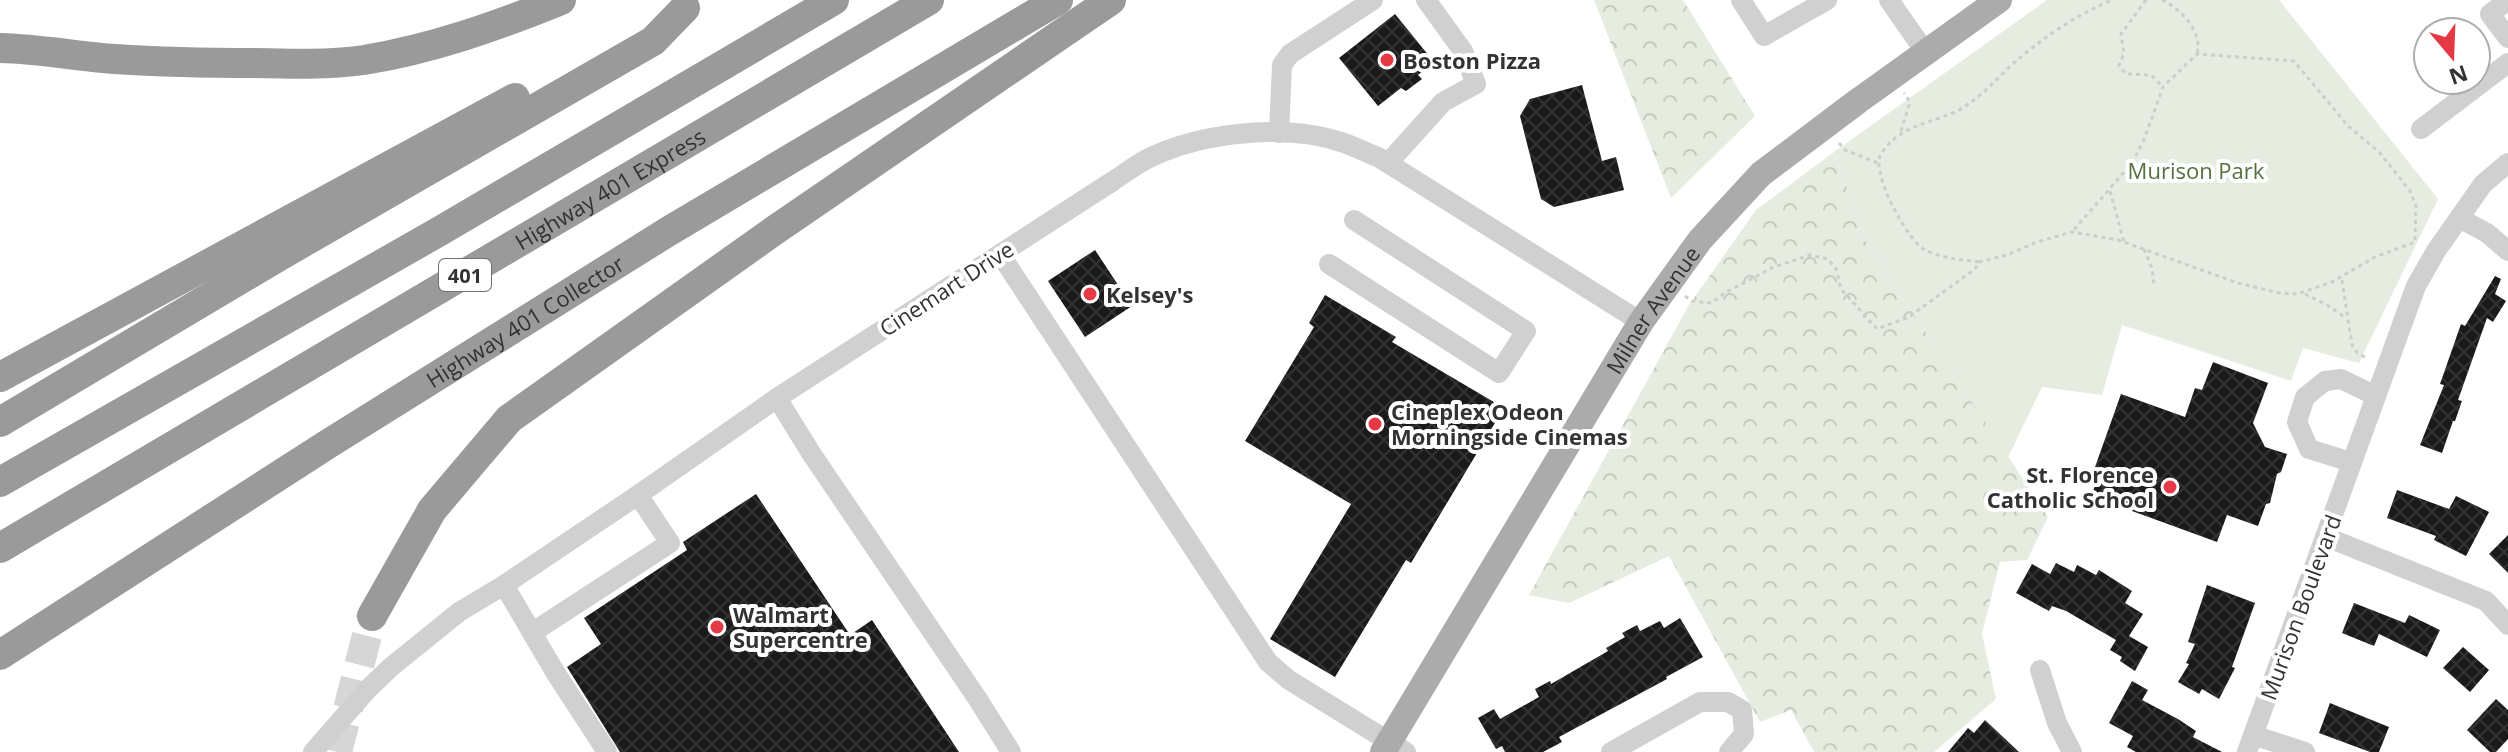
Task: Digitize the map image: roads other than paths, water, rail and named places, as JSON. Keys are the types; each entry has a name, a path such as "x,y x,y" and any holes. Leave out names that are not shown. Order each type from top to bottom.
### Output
{"highway":[{"path":"0,48 114,59 211,63 303,64 362,60 431,46 504,23 561,0"},
{"name":"401","path":"0,482 440,231 834,0"},
{"name":"Highway 401 Express","path":"0,548 929,0"},
{"name":"Highway 401 Collector","path":"0,655 328,444 669,231 1058,0"},
{"path":"372,616 432,510 509,419 775,230 1111,0"},
{"path":"0,377 692,4"},
{"path":"0,422 653,41 692,4"}],"main road":[{"name":"Milner Avenue","path":"1393,748 1641,322 1700,240 1761,174 1999,0"}],"street":[{"path":"1279,133 1282,65 1290,54 1373,0"},
{"path":"1388,163 1443,102 1476,84 1463,51 1426,0"},
{"path":"1741,0 1764,36 1821,1"},
{"path":"1889,0 1926,53"},
{"path":"2508,0 2490,14 2508,38"},
{"path":"2421,129 2508,63"},
{"name":"Cinemart Drive","path":"313,752 368,689 459,612 638,495 777,398 1148,158 1189,143 1241,133 1279,133 1341,142 1388,163 1641,322"},
{"name":"Murison Boulevard","path":"2250,743 2416,286 2436,251 2483,184 2508,163"},
{"path":"2459,218 2487,233 2508,251"},
{"path":"1329,264 1499,373 1526,331 1354,220"},
{"path":"1000,254 1268,662 1289,680 1393,748"},
{"path":"2351,462 2309,449 2297,422 2305,397 2325,381 2341,379 2376,396"},
{"path":"777,398 1011,752"},
{"path":"533,632 670,543 638,495"},
{"path":"2326,537 2486,601 2508,625"},
{"path":"504,585 607,752"},
{"path":"2040,670 2057,723 2072,752"},
{"path":"1611,752 1700,702 1728,702 1742,710 1744,734 1729,752"},
{"path":"2250,743 2305,752"}],"tunnel":[{"path":"337,752 372,616"}],"place":[{"name":"Boston Pizza","path":"1387,60"},
{"name":"Kelsey's","path":"1090,294"},
{"name":"Cineplex Odeon Morningside Cinemas","path":"1375,424"},
{"name":"St. Florence Catholic School","path":"2170,487"},
{"name":"Walmart Supercentre","path":"717,627"}],"park label":[{"name":"Murison Park","path":"2196,170"}]}
